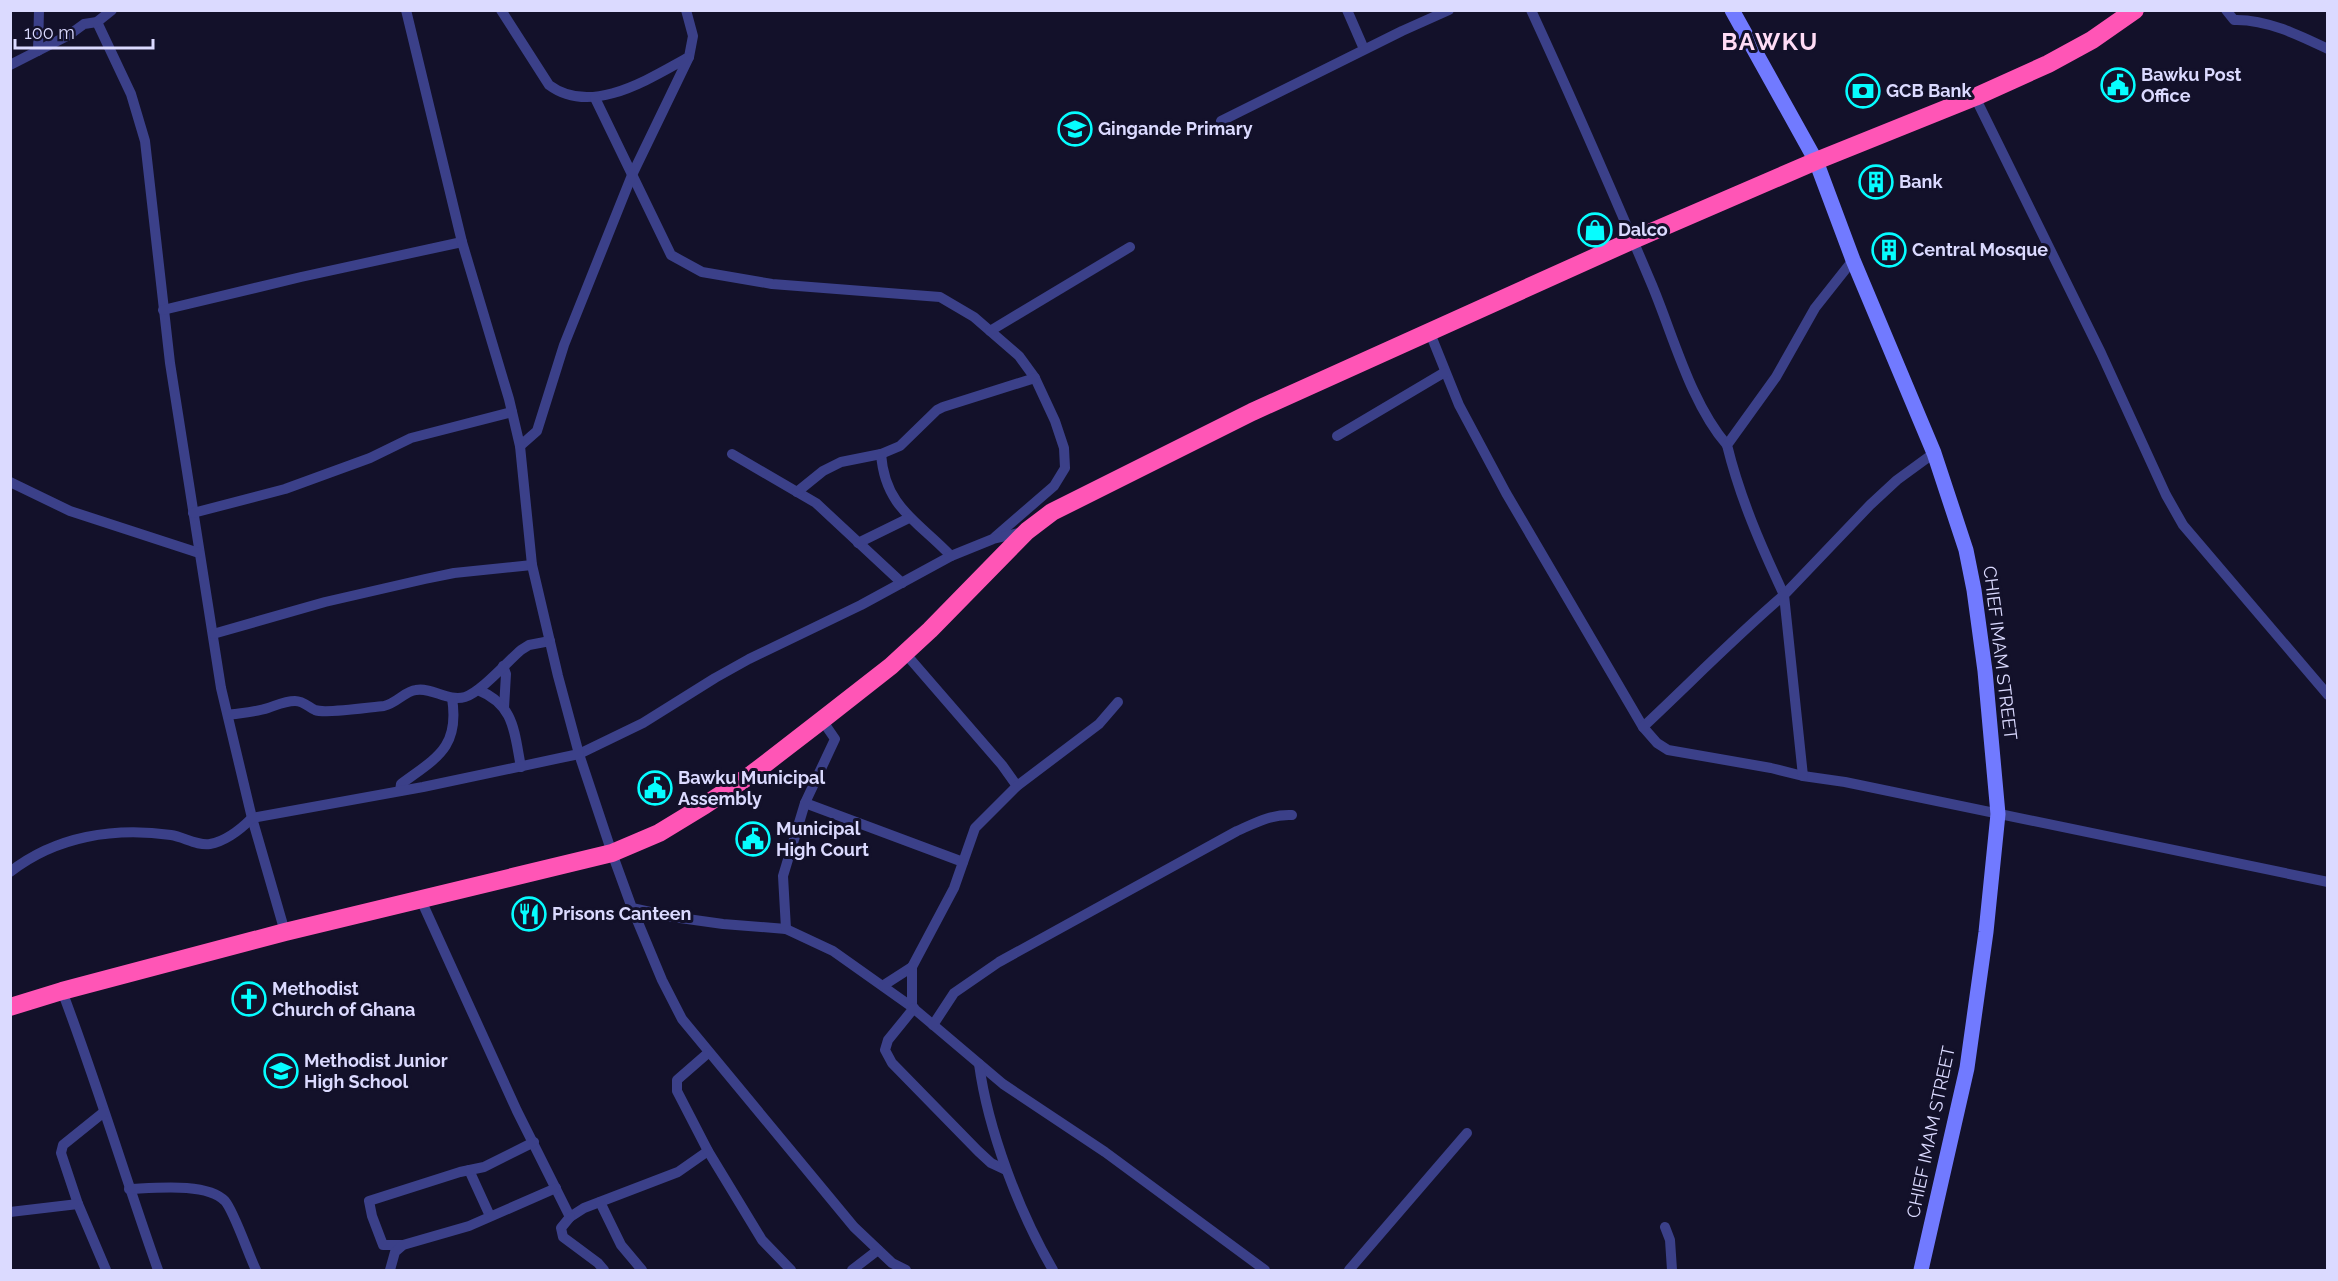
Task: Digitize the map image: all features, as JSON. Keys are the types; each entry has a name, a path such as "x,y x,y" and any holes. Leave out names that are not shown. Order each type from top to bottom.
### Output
{"highway":[{"path":"10,1007 285,932 612,853 659,833 752,774 905,653 1027,531 1053,512 1163,454 1252,412 1633,240 1815,161 1975,97 2048,64 2083,45 2135,10"}],"street":[{"path":"38,51 39,10"},
{"path":"10,65 69,35 84,24 97,21 112,10"},
{"path":"406,10 462,242 520,446 532,565 550,641 579,754 632,908 662,980 682,1020 826,1195 878,1250 892,1263 906,1270"},
{"path":"501,10 549,85 560,93 594,98 635,84 689,57"},
{"path":"520,446 537,431 564,345 632,175 689,57 693,36 686,10"},
{"path":"1347,10 1364,49"},
{"path":"1221,121 1364,49 1449,10"},
{"path":"1531,10 1633,240 1682,361 1707,416 1727,445 1742,499 1784,595 1803,776"},
{"name":"CHIEF IMAM STREET","path":"1732,10 1815,161 1853,260 1934,453 1966,550 1974,590 1985,671 1998,814 1986,932 1967,1068 1921,1270"},
{"path":"2226,10 2234,20 2250,20 2295,34 2328,49"},
{"path":"97,21 131,94 145,141 151,176 164,310 213,634 228,715 252,818 285,932"},
{"path":"1975,97 2101,353 2161,485 2183,525 2328,695"},
{"path":"594,98 671,255 702,273 772,284 940,297 974,317 1019,356 1035,378 1064,448 1065,468 1054,486 993,539"},
{"path":"164,310 462,242"},
{"path":"990,331 1130,247"},
{"path":"1727,445 1776,377 1815,308 1853,260"},
{"path":"1430,333 1459,405 1506,493 1643,727 1657,743 1668,750 1845,782 2328,882"},
{"path":"1337,436 1445,372"},
{"path":"796,492 823,471 841,462 882,454 900,446 943,407 1035,378"},
{"path":"193,513 285,489 370,458 411,438 512,412"},
{"path":"1643,727 1723,652 1743,630 1784,595 1896,480 1934,453"},
{"path":"732,454 830,514 902,583"},
{"path":"882,454 882,470 889,490 909,518 951,556"},
{"path":"10,482 70,511 199,553"},
{"path":"858,543 909,518"},
{"path":"10,872 57,844 109,834 127,833 173,835 203,845 212,844 243,827 252,818 400,791 579,754 643,723 732,668 951,556 993,539 1027,531"},
{"path":"213,634 325,603 444,575 532,565"},
{"path":"228,715 268,708 287,701 298,701 308,704 315,710 328,711 387,705 399,701 418,689 452,698 465,697 478,690 529,645 550,641"},
{"path":"905,653 1002,765 1017,786"},
{"path":"503,666 506,674 504,708"},
{"path":"478,690 491,695 504,708 511,724 521,766"},
{"path":"400,791 401,784 422,769 447,746 453,724 452,698"},
{"path":"884,985 912,967 954,888 975,828 1017,786 1099,724 1118,702"},
{"path":"786,929 783,876 806,803 835,739 822,720"},
{"path":"806,803 963,862"},
{"path":"933,1025 954,993 999,962 1237,831 1266,818 1280,814 1292,814"},
{"path":"421,900 517,1110 570,1217"},
{"path":"632,908 723,924 786,929 833,951 884,985 1003,1084 1105,1152 1265,1270"},
{"path":"912,967 913,1008 888,1040 885,1050 892,1063 978,1151 991,1163 1006,1170"},
{"path":"62,991 89,1062 129,1189 158,1270"},
{"path":"708,1053 681,1075 676,1085 708,1151 762,1240 791,1270"},
{"path":"979,1064 987,1107 1006,1170 1034,1234 1053,1270"},
{"path":"104,1112 63,1145 60,1153 78,1204 106,1270"},
{"path":"1349,1270 1467,1133"},
{"path":"534,1142 484,1167 369,1201 384,1245 404,1245 469,1226 556,1188"},
{"path":"604,1270 563,1237 561,1228 570,1217 584,1208 678,1172 708,1151"},
{"path":"469,1170 490,1216"},
{"path":"129,1189 177,1187 218,1195 227,1203 256,1270"},
{"path":"600,1202 621,1245 642,1270"},
{"path":"10,1212 78,1204"},
{"path":"1665,1227 1670,1240 1672,1270"},
{"path":"390,1270 395,1252 404,1245"},
{"path":"852,1270 878,1250"}],"place":[{"name":"Bawku Post Office","path":"2118,85"},
{"name":"GCB Bank","path":"1863,91"},
{"name":"Gingande Primary","path":"1075,129"},
{"name":"Bank","path":"1876,182"},
{"name":"Dalco","path":"1595,230"},
{"name":"Central Mosque","path":"1889,250"},
{"name":"Bawku Municipal Assembly","path":"655,788"},
{"name":"Municipal High Court","path":"753,839"},
{"name":"Prisons Canteen","path":"529,914"},
{"name":"Methodist Church of Ghana","path":"249,999"},
{"name":"Methodist Junior High School","path":"281,1071"}],"district":[{"name":"BAWKU","path":"1770,42"}]}
